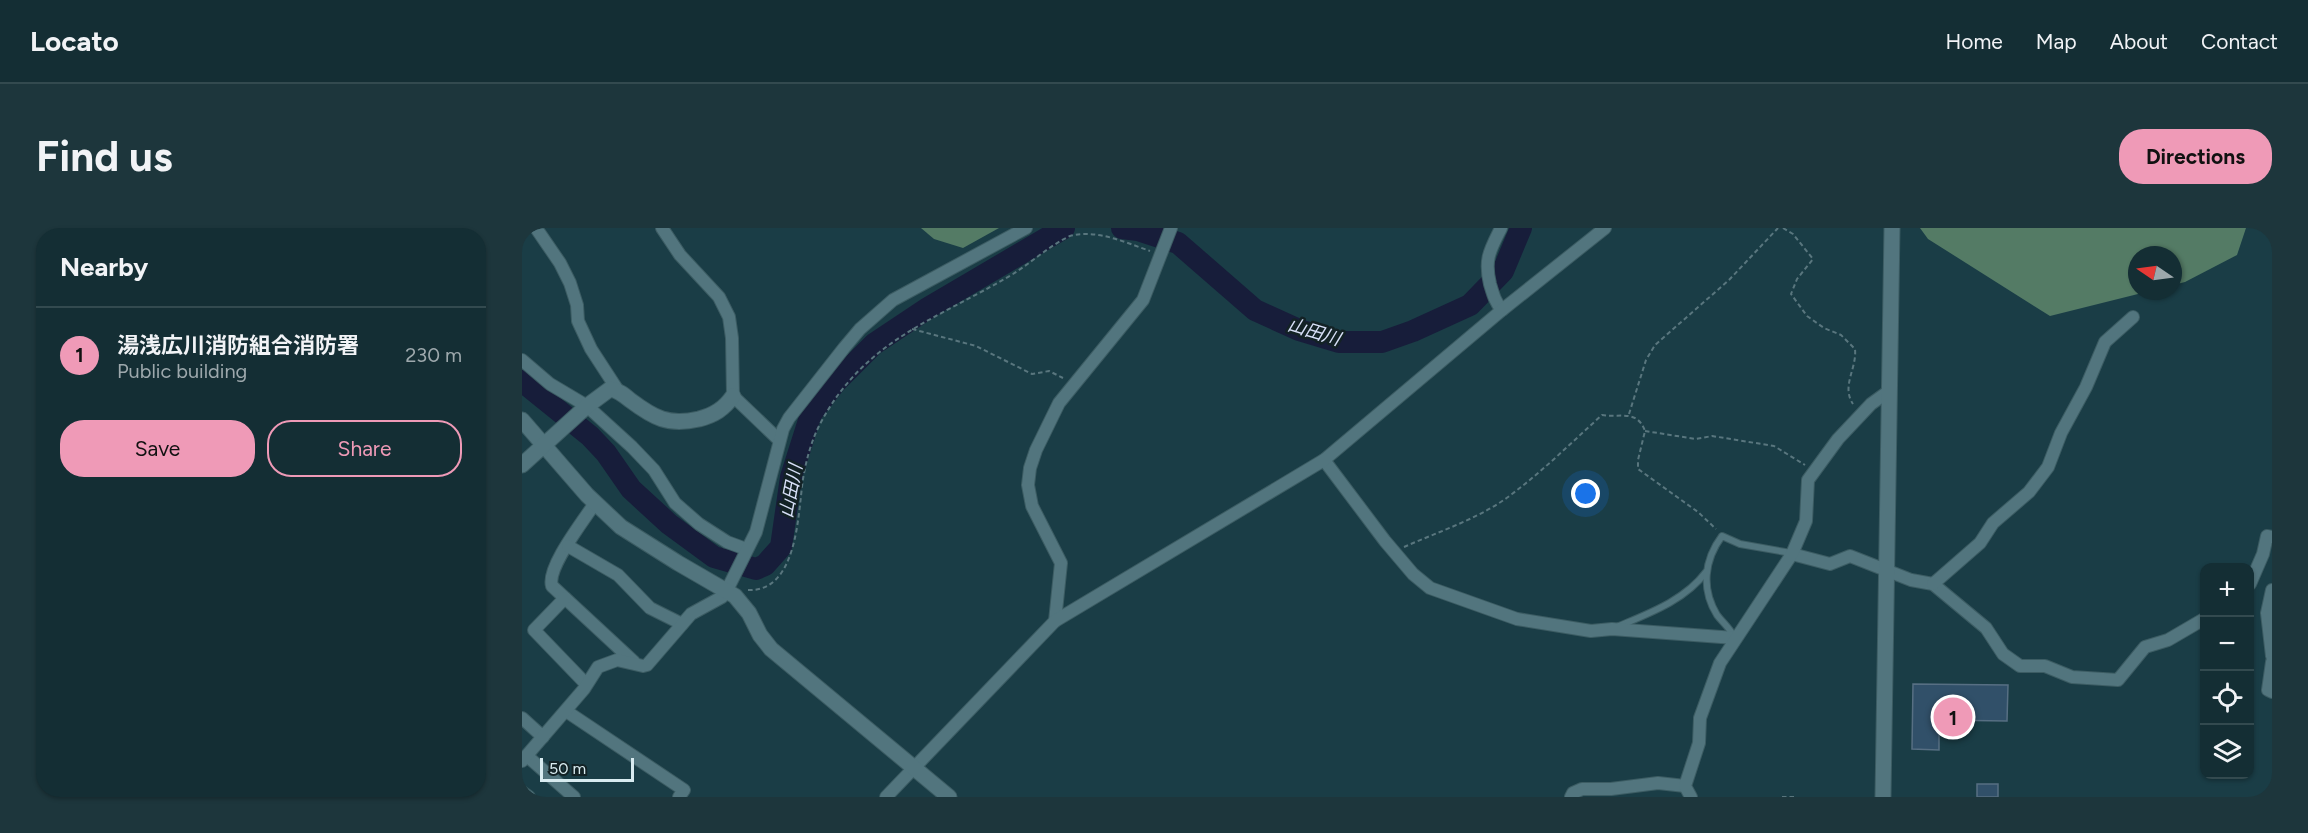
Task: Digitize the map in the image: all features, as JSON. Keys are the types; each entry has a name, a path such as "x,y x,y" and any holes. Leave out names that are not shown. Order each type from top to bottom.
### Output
{"street":[{"path":"536,228 560,263 577,305 578,321 591,349 619,392"},
{"path":"522,465 608,390 613,389 619,392 659,419 674,422 690,421 719,411 733,396 732,338 729,317 719,297 680,255 662,228"},
{"path":"574,797 524,758 566,711 595,671 606,663 617,660 643,666 652,662 695,610 722,597 756,532 779,440 789,418 813,386 877,312 910,291 1026,228"},
{"path":"1055,621 1061,563 1032,506 1029,495 1029,478 1036,450 1059,403 1143,300 1171,228"},
{"path":"1501,228 1486,262 1493,297 1502,310"},
{"path":"886,797 1055,621 1324,460 1502,310 1605,228"},
{"path":"1883,797 1892,228"},
{"path":"1933,584 1980,543 1993,523 2029,492 2048,467 2061,433 2086,387 2105,342 2133,317"},
{"path":"522,360 584,409 654,470 675,503 699,524 745,552"},
{"path":"1571,797 1573,793 1582,789 1611,789 1658,783 1688,792 1699,743 1700,718 1720,663 1792,554 1806,521 1808,484 1838,439 1889,391"},
{"path":"733,396 779,440"},
{"path":"522,420 548,441 595,503 621,527 678,563 729,586 749,612 760,635 771,649 916,767 949,797"},
{"path":"1324,460 1394,552 1413,574 1430,588 1517,619 1591,631 1612,629 1735,638"},
{"path":"595,503 554,565 550,580 552,586 637,665"},
{"path":"2254,575 2263,554 2267,536 2272,537"},
{"path":"568,546 618,575 650,608 682,624"},
{"path":"1792,554 1830,564 1850,556 1911,580 1933,584 1986,628 2003,654 2020,666 2045,666 2072,677 2118,680 2145,647 2168,640 2200,622"},
{"path":"2272,590 2267,613 2272,656"},
{"path":"565,598 534,630 586,684"},
{"path":"2272,662 2268,690 2272,692"},
{"path":"566,711 684,790 679,797"},
{"path":"522,717 543,737"},
{"path":"522,792 529,797"}],"lane":[{"path":"1735,638 1730,628 1718,615 1706,582 1710,556 1722,536 1749,546 1792,554"},
{"path":"1612,629 1687,593 1706,572"}],"path":[{"path":"1629,414 1636,398 1643,368 1655,345 1704,304 1778,228"},
{"path":"1783,228 1801,242 1814,259 1792,287 1791,294 1807,316 1824,328 1841,335 1856,349 1847,390 1860,416"},
{"path":"729,586 759,589 768,585 782,573 791,550 804,476 813,441 838,396 882,348 1012,274 1070,236 1101,235 1162,254"},
{"path":"912,329 975,346 1032,374 1045,371 1054,373 1073,386"},
{"path":"1394,552 1466,520 1503,500 1550,464 1602,415 1629,414 1636,417 1645,431 1638,469 1698,512 1722,536"},
{"path":"1645,431 1696,439 1712,436 1774,446 1815,472"},
{"path":"1782,797 1796,797"}],"green space":[{"path":"921,228 999,228 963,248 934,239"},
{"path":"1920,228 2246,228 2237,255 2182,283 2182,246 2128,246 2128,296 2050,316 1928,239"}],"building":[{"path":"1913,684 2008,685 2007,721 1939,720 1939,750 1912,749"},
{"path":"1977,784 1998,784 1998,797 1977,797"}],"waterway":[{"name":"山田川","path":"522,381 590,436 606,453 631,489 669,524 714,557 756,569 765,565 781,547 791,477 811,414 835,383 874,344 928,308 1064,228"},
{"name":"山田川","path":"1122,228 1138,230 1178,243 1255,310 1299,330 1339,342 1382,342 1413,331 1470,305 1503,271 1521,228"}],"place":[{"name":"湯浅広川消防組合消防署","path":"1953,717"}]}
